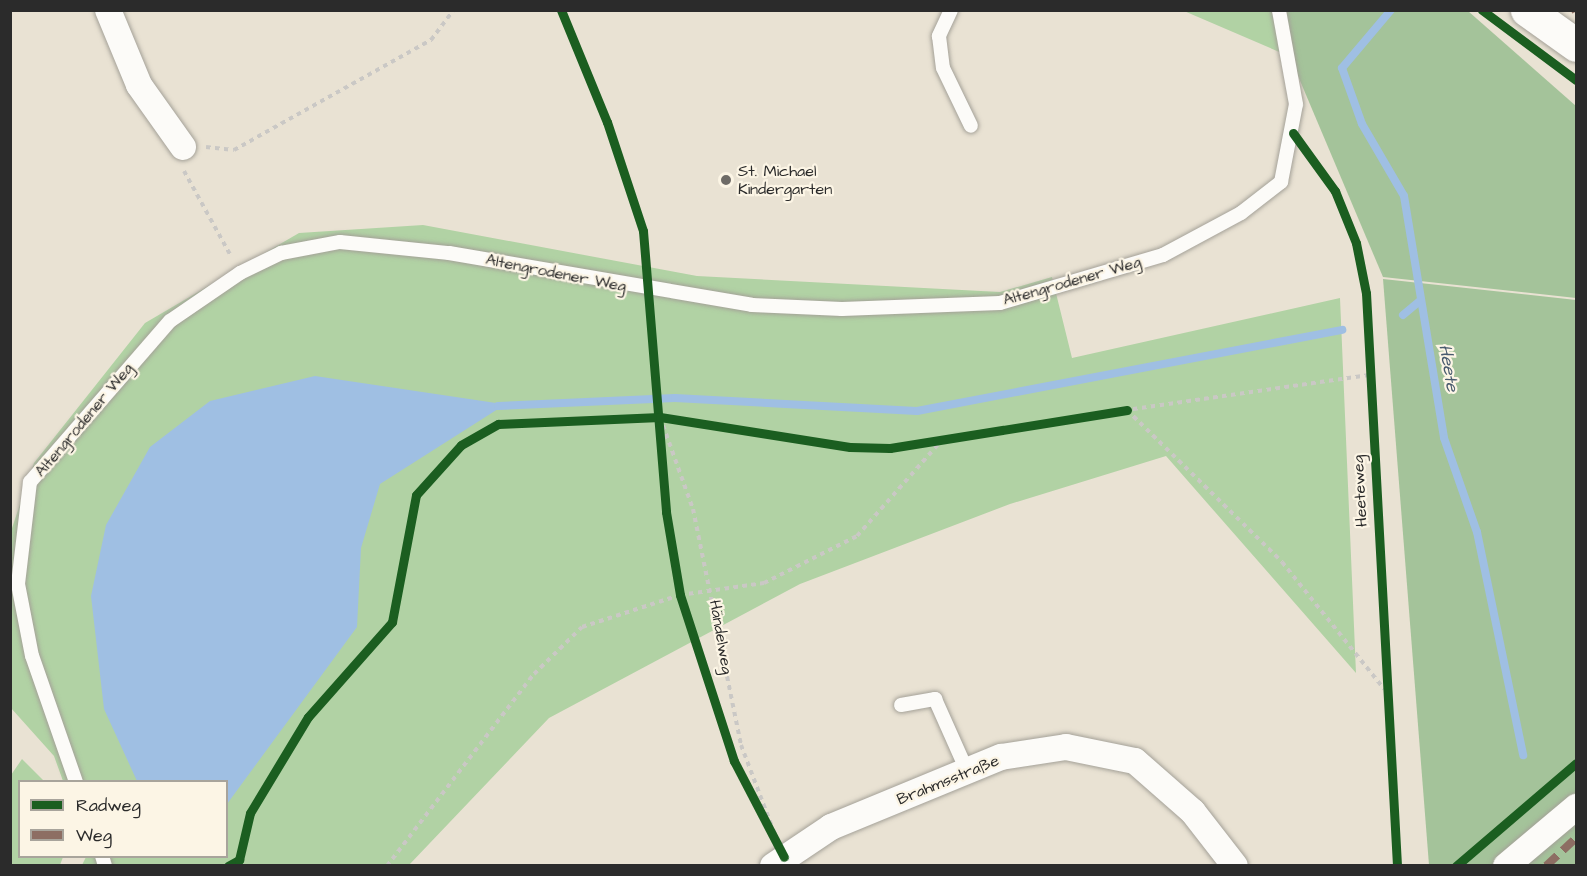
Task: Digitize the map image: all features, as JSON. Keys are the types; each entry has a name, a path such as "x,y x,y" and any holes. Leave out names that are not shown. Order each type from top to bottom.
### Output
{"main road":[{"path":"1527,10 1576,45"}],"street":[{"path":"108,10 139,85 183,147"},
{"name":"Brahmsstraße","path":"779,861 831,827 1001,757 1066,747 1135,761 1193,812 1235,866"},
{"path":"1506,866 1576,807"}],"lane":[{"path":"951,10 939,36 943,68 971,126"},
{"name":"Altengrodener Weg","path":"75,780 32,656 18,584 30,483 170,321 240,273 281,253 340,242 449,253 752,305 842,309 1000,303 1163,255 1241,213 1281,182 1296,104 1279,10"},
{"path":"901,705 935,699 967,771"}],"path":[{"path":"240,273 184,173 183,147 234,150 431,40 454,10"},
{"path":"1369,363 1370,386"},
{"path":"1113,409 1128,410 1369,375"},
{"path":"1128,410 1282,562 1384,689"},
{"path":"649,417 672,418"},
{"path":"920,444 952,439"},
{"path":"387,866 534,674 582,627 680,595 764,583 857,536 940,441"},
{"path":"1383,666 1385,706"}],"green space":[{"path":"1184,11 1272,11 1284,54"},
{"path":"1284,11 1468,11 1576,106 1576,298 1383,277 1290,57"},
{"path":"423,225 697,276 1000,292 1052,277 1072,358 1340,298 1356,673 1166,456 1010,504 800,584 549,718 409,865 82,865 86,858 228,858 228,780 63,780 54,756 11,708 11,531 34,463 145,323 299,233"},
{"path":"1383,279 1576,300 1576,865 1429,865"},
{"path":"22,759 43,780 18,780 18,858 63,858 60,865 11,865 11,775"}],"water":[{"path":"315,376 496,403 498,409 380,484 361,548 357,627 228,803 228,780 137,780 104,709 91,596 106,525 150,447 210,401"}],"waterway":[{"name":"Heete","path":"1391,10 1342,68 1362,124 1404,196 1444,438 1477,532 1523,755"},
{"path":"1403,315 1421,300"},
{"path":"498,406 675,398 917,411 1342,330"}],"marked path":[{"path":"1546,866 1576,838"}],"cycle path":[{"name":"Händelweg","path":"561,10 607,122 643,231 666,512 680,595 734,761 784,857"},
{"path":"1482,10 1576,80"},
{"name":"Heeteweg","path":"1293,133 1335,191 1356,243 1366,293 1397,866"},
{"path":"228,866 239,860 250,813 308,717 392,622 416,495 461,445 498,424 660,417 850,447 890,448 1127,410"},
{"path":"1456,866 1576,763"}],"place":[{"name":"St. Michael Kindergarten","path":"726,180"}]}
